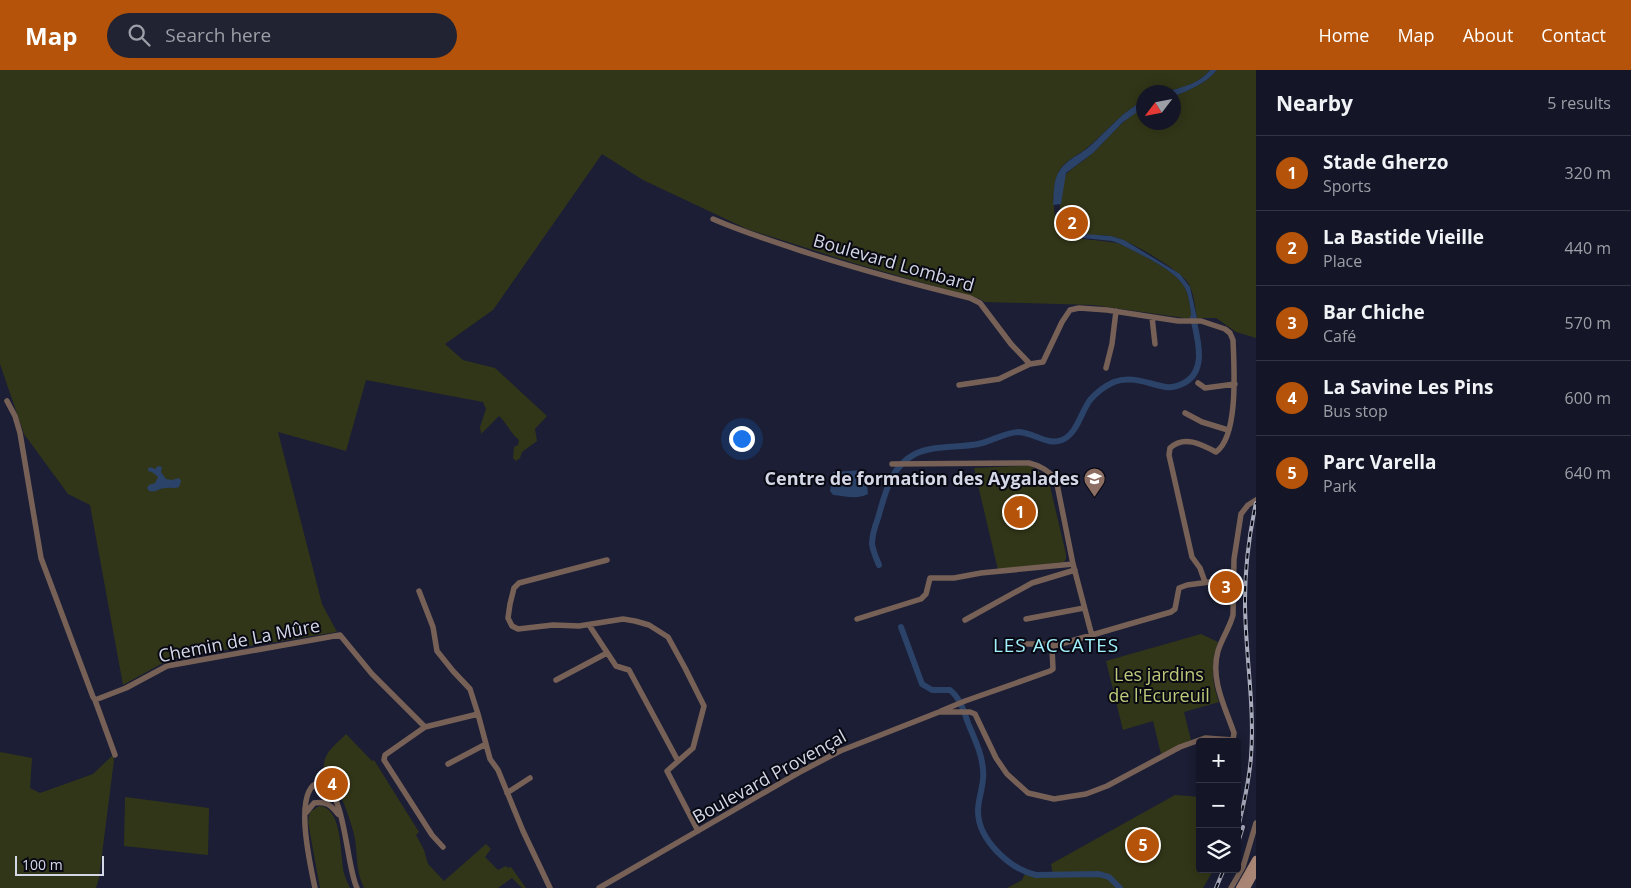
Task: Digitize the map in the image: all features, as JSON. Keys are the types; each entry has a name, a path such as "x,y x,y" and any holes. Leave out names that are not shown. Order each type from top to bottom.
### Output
{"main road":[{"path":"1240,888 1256,860"},
{"path":"1246,888 1256,870"}],"street":[{"name":"Boulevard Lombard","path":"714,219 743,232 836,262 970,298 980,303 1011,344 1030,364"},
{"path":"959,385 999,379 1030,364 1043,362 1062,322 1070,310 1078,308 1116,311 1189,322 1201,321 1225,329 1230,333 1233,340 1235,384 1232,413 1221,449 1216,452 1190,441 1176,442 1170,448 1169,455 1192,557 1200,568 1205,582"},
{"path":"1106,368 1112,344 1116,311"},
{"path":"1152,317 1155,344"},
{"path":"1198,383 1205,388 1235,384"},
{"path":"6,401 15,416 20,434 41,558 115,756"},
{"path":"1185,413 1202,422 1228,430"},
{"path":"892,464 1029,463 1041,466 1056,478 1074,567 1092,636"},
{"path":"1024,644 1051,644 1054,646 1171,612 1175,608 1179,588 1187,585 1232,579 1241,514 1248,505 1256,500"},
{"path":"607,560 519,583 514,588 508,618 512,626 518,629 553,625 589,625 623,619 649,625 668,637 704,706 693,748 667,771 698,831"},
{"path":"857,619 921,599 926,594 930,578 954,578 981,573 1074,567"},
{"path":"965,620 1032,583 1074,567"},
{"name":"Boulevard Provençal","path":"600,888 798,773 840,751 939,712 970,712 975,714 996,758 1007,774 1028,793 1054,799 1086,794 1107,786 1180,748 1205,738 1233,740 1234,733 1217,685 1215,666 1224,634 1233,615 1232,579"},
{"path":"419,591 434,627 438,651 470,689 490,759 498,770 523,831 550,888"},
{"path":"1026,619 1084,608"},
{"path":"589,625 616,666 629,670 678,761"},
{"name":"Chemin de La Mûre","path":"95,700 118,691 167,666 340,635 372,674 425,727"},
{"path":"939,712 1050,671 1052,669 1052,648 1054,646"},
{"path":"556,680 608,653"},
{"path":"443,847 432,835 384,760 385,755 425,727 478,714"},
{"path":"448,764 486,744"},
{"path":"508,793 530,778"},
{"path":"315,888 304,815 306,802 314,784 321,782 328,787 342,820 348,841 351,874 357,888"},
{"path":"304,815 314,803 323,802 334,808 342,820"},
{"path":"1231,888 1243,867 1256,823"}],"green space":[{"path":"0,70 1210,70 1196,81 1181,88 1181,85 1136,85 1136,106 1062,167 1057,177 1054,192 1055,218 1061,230 1073,237 1120,244 1165,268 1185,288 1192,319 1093,305 985,302 747,229 643,180 602,154 493,310 445,344 463,360 495,368 547,416 535,429 537,441 522,452 520,458 516,461 513,458 514,447 518,445 519,440 499,416 481,434 480,427 486,409 483,402 366,380 346,451 278,432 322,604 337,632 170,659 123,685 90,505 68,494 24,434 0,364"},
{"path":"1217,70 1256,70 1256,338 1236,332 1216,318 1197,318 1189,284 1175,271 1153,256 1119,238 1071,231 1063,223 1061,217 1060,202 1066,174 1094,152 1136,112 1136,130 1181,130 1181,93 1202,83"},
{"path":"1030,466 1041,473 1044,480 1049,482 1066,554 1064,562 998,570 974,468"},
{"name":"Les jardins de l'Ecureuil","path":"1201,634 1218,642 1213,672 1214,686 1219,702 1184,712 1191,740 1161,754 1153,721 1123,730 1106,661"},
{"path":"346,734 372,761 374,760 419,832 416,835 424,850 428,864 444,881 486,844 491,849 485,857 498,870 506,866 508,868 511,867 526,888 522,888 512,878 498,888 364,888 359,874 354,834 349,818 334,783 324,770 327,754"},
{"path":"0,752 32,758 30,788 40,793 93,774 113,755 114,760 99,878 96,888 0,888"},
{"path":"1175,795 1196,797 1196,873 1212,873 1203,888 1007,888 1022,880 1026,872 1036,875 1053,875 1051,864"},
{"path":"125,797 209,808 208,855 124,846"},
{"path":"319,806 327,808 336,823 344,873 350,888 320,888 308,822 310,812"}],"water":[{"path":"1210,70 1217,70 1202,83 1181,93 1181,88 1206,75"},
{"path":"1136,105 1136,113 1123,122 1093,153 1066,173 1061,204 1053,205 1056,178 1063,166 1090,146 1128,110"},
{"path":"1084,234 1111,236 1124,240 1180,274 1190,287 1197,318 1192,319 1185,288 1165,268 1120,244 1112,241 1083,238"},
{"path":"158,466 162,467 161,472 166,479 179,478 181,481 179,487 149,491 147,488 155,483 158,477 148,471 148,469 150,467 155,469"},
{"path":"863,470 866,473 868,494 850,497 833,495 830,491 833,472"}],"waterway":[{"path":"879,565 872,544 874,531 890,482 894,474 907,459 930,449 978,444 1018,432 1045,440 1062,440 1075,428 1090,400 1114,382 1127,379 1168,387 1175,387 1184,383 1196,370 1198,362 1199,353 1193,317"},
{"path":"901,627 922,684 932,690 950,690 963,709 982,764 983,780 978,811 979,822 983,832 997,852 1016,867 1036,875 1099,874 1109,877 1120,888"}],"railway":[{"path":"1238,828 1244,805 1251,757 1252,718 1245,620 1245,589 1251,527 1256,503"},
{"path":"1241,833 1243,827"},
{"path":"1216,888 1222,873"}],"place":[{"name":"La Bastide Vieille","path":"1072,223"},
{"name":"Centre de formation des Aygalades","path":"1095,497"},
{"name":"Stade Gherzo","path":"1020,512"},
{"name":"Bar Chiche","path":"1226,587"},
{"name":"La Savine Les Pins","path":"332,784"},
{"name":"Parc Varella","path":"1143,845"}],"district":[{"name":"LES ACCATES","path":"1056,645"}]}
